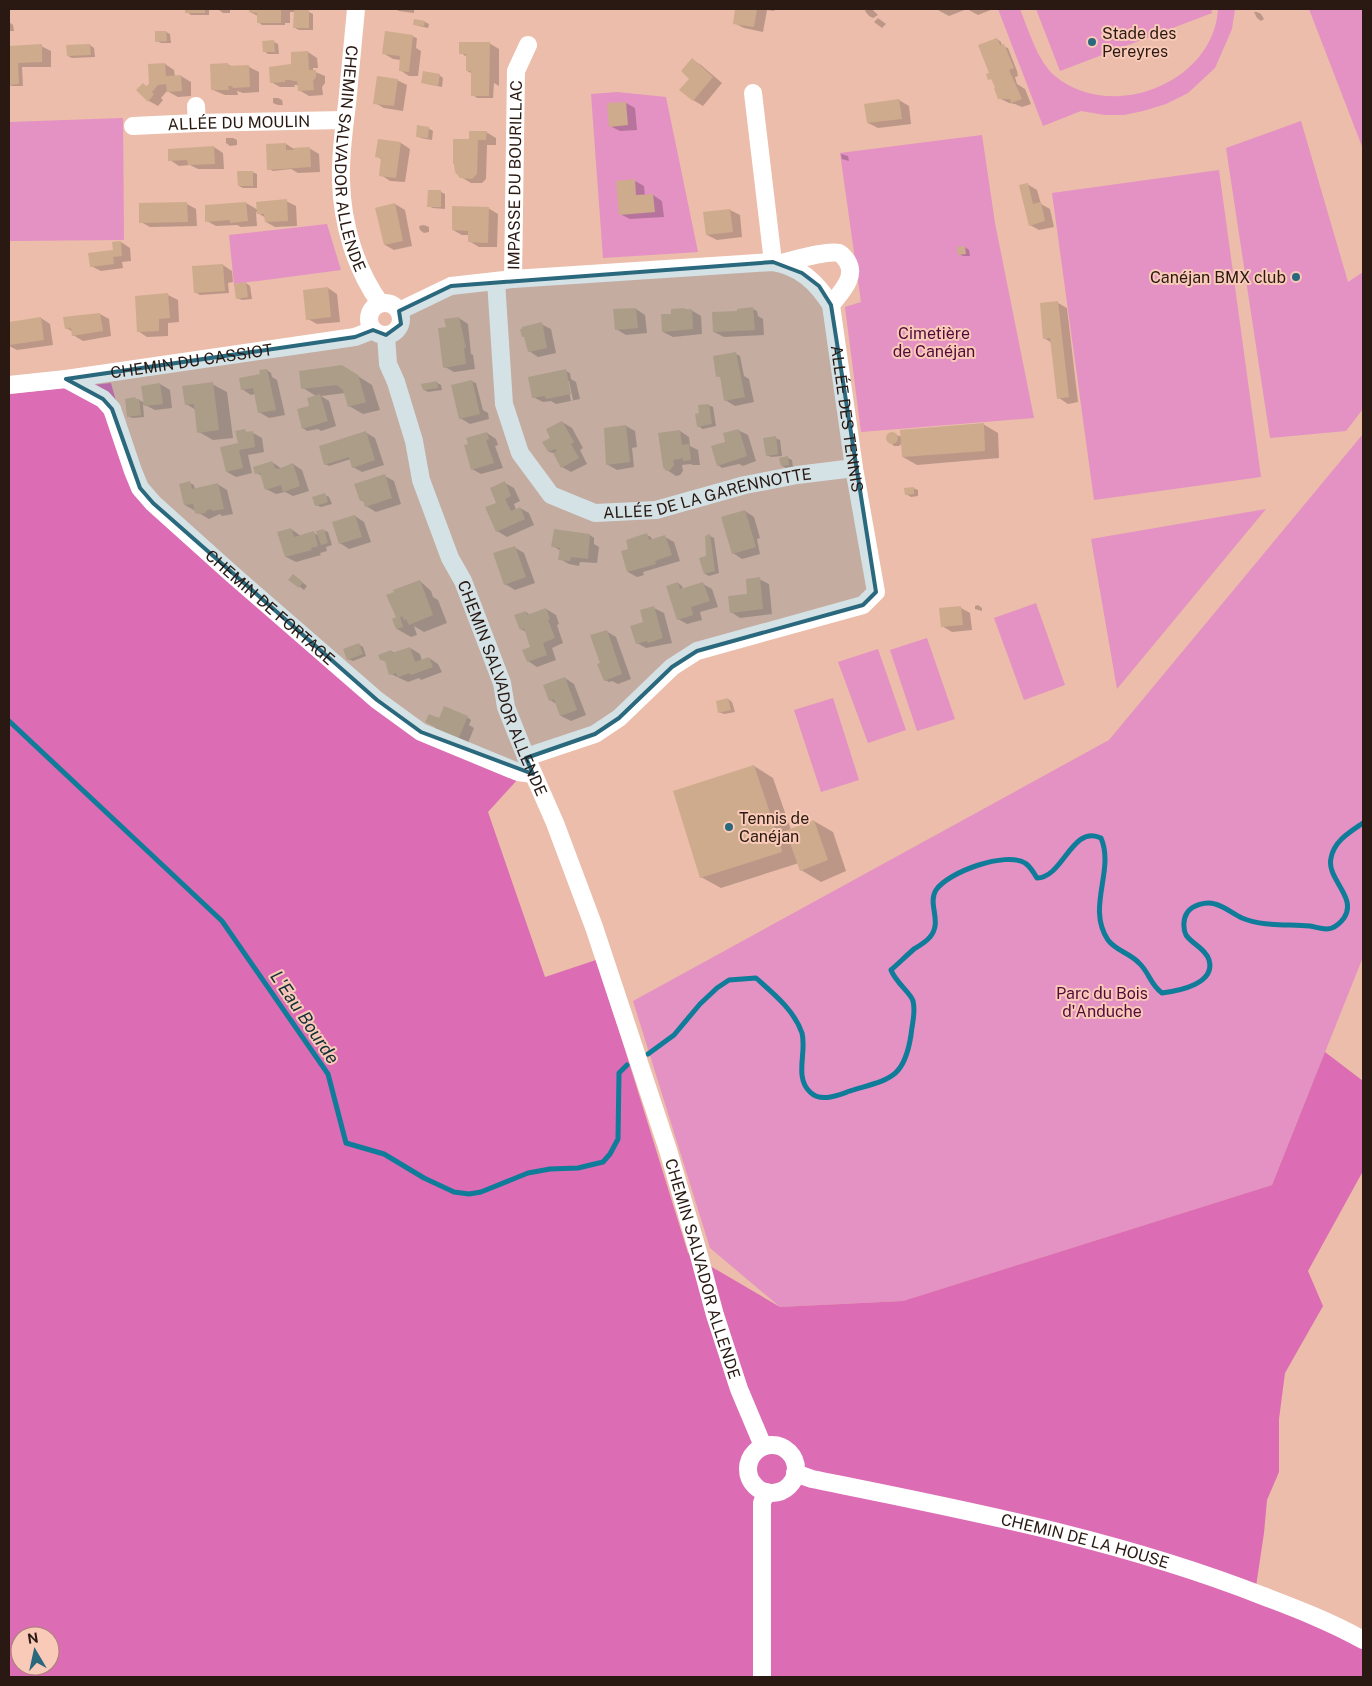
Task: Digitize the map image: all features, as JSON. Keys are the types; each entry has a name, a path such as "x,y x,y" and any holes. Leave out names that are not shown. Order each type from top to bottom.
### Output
{"street":[{"name":"CHEMIN SALVADOR ALLENDE","path":"356,9 340,179 347,225 356,256 367,285 380,303"},
{"name":"IMPASSE DU BOURILLAC","path":"504,280 516,71 528,44"},
{"path":"753,93 777,262"},
{"name":"ALLÉE DU MOULIN","path":"133,126 197,114 345,120"},
{"path":"399,311 451,286 504,280 777,262 838,253 845,257 851,266 850,276 846,285 831,305"},
{"name":"ALLÉE DES TENNIS","path":"526,757 595,734 619,718 672,667 697,651 863,605 876,592 854,468 831,305 819,286 802,273 777,262"},
{"name":"ALLÉE DE LA GARENNOTTE","path":"504,280 504,404 520,453 551,495 595,513 656,510 745,486 797,475 854,468"},
{"path":"380,303 391,303 399,311 402,317 401,324 398,330 392,334 379,333 369,323 369,315 373,308 380,303"},
{"name":"CHEMIN SALVADOR ALLENDE","path":"379,333 414,441 422,480 450,558 463,581 502,683 506,706 555,823 585,902 673,1168 718,1324 740,1389 763,1446"},
{"name":"CHEMIN DU CASSIOT","path":"9,384 66,379 379,333"},
{"name":"CHEMIN DE FORTAGE","path":"66,379 103,399 112,409 136,480 140,488 153,503 377,700 421,732 518,772 533,774"},
{"path":"778,1445 790,1453 796,1466 795,1473 793,1479 785,1488 773,1493 759,1489 754,1484 748,1470 756,1450 763,1446 778,1445"},
{"name":"CHEMIN DE LA HOUSE","path":"795,1473 812,1479 1033,1525 1110,1545 1201,1572 1317,1617 1363,1640"},
{"path":"762,1677 762,1503 766,1492"}],"highlighted area":[{"path":"773,262 802,273 819,286 831,305 876,592 863,605 697,651 672,667 619,718 595,734 526,758 533,774 421,732 377,700 153,503 140,488 112,409 103,399 66,379 355,337 373,330 386,335 401,324 399,311 451,286"}],"green space":[{"path":"998,9 1020,9 1043,62 1055,76 1078,90 1104,96 1130,95 1156,88 1179,75 1199,57 1212,35 1218,9 1235,9 1232,29 1215,68 1188,93 1166,104 1143,111 1124,115 1105,115 1081,111 1043,126"},
{"name":"Stade des Pereyres","path":"1036,9 1211,9 1212,13 1060,71"},
{"path":"1309,9 1363,9 1363,149"},
{"path":"617,92 666,97 698,252 603,258 591,94"},
{"path":"123,118 124,240 9,241 9,122"},
{"name":"Canéjan BMX club","path":"1301,121 1348,282 1363,272 1363,409 1346,431 1270,438 1226,148"},
{"name":"Cimetière de Canéjan","path":"982,135 995,223 1034,418 861,432 845,307 861,302 840,153"},
{"path":"1219,170 1261,477 1094,500 1052,193"},
{"path":"327,224 341,270 234,284 229,235"},
{"name":"Parc du Bois d'Anduche","path":"1363,434 1363,957 1272,1185 903,1301 780,1307 710,1248 633,1001 1109,740"},
{"path":"1266,509 1117,689 1091,539"},
{"path":"1036,603 1065,685 1024,700 994,618"},
{"path":"927,638 955,719 917,731 890,650"},
{"path":"878,649 906,730 868,743 838,662"},
{"path":"833,698 859,780 821,792 794,710"}],"shaded area":[{"path":"111,383 140,488 377,700 518,779 488,812 545,977 596,960 688,1253 780,1307 903,1301 1272,1185 1325,1052 1363,1081 1363,1171 1308,1271 1323,1306 1285,1373 1279,1419 1279,1472 1267,1500 1255,1593 1363,1640 1363,1677 9,1677 9,394"}],"building":[{"path":"185,9 205,9 205,13 185,13"},
{"path":"249,9 281,9 281,23 257,23 257,13 249,12"},
{"path":"735,9 757,9 754,27 733,24"},
{"path":"294,10 309,10 309,28 293,28"},
{"path":"414,19 425,21 424,26 413,25"},
{"path":"155,31 166,31 167,41 155,42"},
{"path":"385,31 413,35 409,72 399,71 400,56 382,54"},
{"path":"997,38 1000,45 1004,44 1014,68 1009,70 1022,99 1011,103 1010,99 998,99 991,79 988,80 986,74 989,73 978,45"},
{"path":"274,40 275,52 263,52 262,41"},
{"path":"459,42 490,42 489,96 471,96 471,71 466,71 466,54 459,54"},
{"path":"42,44 42,62 18,63 19,84 9,85 9,46"},
{"path":"90,44 91,55 67,56 66,45"},
{"path":"308,51 309,70 316,70 316,77 313,81 314,90 298,91 297,81 292,80 270,83 269,67 291,64 291,52"},
{"path":"692,58 713,77 693,101 679,90 689,79 681,71"},
{"path":"165,63 166,76 181,75 182,91 167,92 166,84 158,85 152,92 154,94 148,102 136,90 143,83 146,86 149,84 148,64"},
{"path":"228,63 228,66 249,65 250,87 233,88 228,86 229,90 211,90 210,64"},
{"path":"423,71 440,74 438,86 421,83"},
{"path":"377,76 398,79 394,106 373,104"},
{"path":"899,99 902,119 867,123 864,104"},
{"path":"626,102 628,125 609,127 607,103"},
{"path":"417,125 429,127 428,138 416,137"},
{"path":"469,131 487,131 486,140 478,140 477,174 472,179 460,178 455,172 453,164 453,139 469,139"},
{"path":"378,139 401,142 396,178 379,176 381,158 375,157"},
{"path":"286,143 286,150 310,147 311,167 267,170 266,144"},
{"path":"214,146 215,164 188,165 187,160 168,161 168,149"},
{"path":"237,171 253,171 253,186 238,186"},
{"path":"635,179 636,195 653,194 655,212 619,215 616,181"},
{"path":"1028,183 1033,204 1041,202 1045,221 1029,226 1019,185"},
{"path":"428,190 441,190 441,207 427,207"},
{"path":"287,199 288,221 265,222 264,214 257,214 256,202"},
{"path":"187,202 188,222 139,223 139,203"},
{"path":"246,202 248,221 230,223 230,220 205,222 205,205"},
{"path":"395,203 403,241 384,245 375,208"},
{"path":"452,206 489,207 488,243 468,242 468,231 452,230"},
{"path":"730,209 733,232 706,235 703,212"},
{"path":"121,241 122,256 113,257 114,264 90,267 88,253 113,250 112,242"},
{"path":"965,246 966,254 958,255 957,247"},
{"path":"223,264 225,291 194,293 192,266"},
{"path":"246,282 248,297 236,299 234,284"},
{"path":"328,287 331,317 306,320 303,290"},
{"path":"168,293 170,318 159,319 159,331 137,332 135,296"},
{"path":"1058,301 1069,397 1057,399 1050,338 1043,339 1040,303"},
{"path":"753,307 755,330 713,332 712,312 737,311 737,309"},
{"path":"636,308 638,328 615,330 613,309"},
{"path":"684,308 685,310 692,309 693,329 662,332 661,314 671,314 671,309"},
{"path":"100,313 103,331 72,336 71,328 65,329 63,317"},
{"path":"41,317 44,340 9,345 9,322"},
{"path":"459,317 466,348 464,348 466,364 443,368 438,328 446,327 444,319"},
{"path":"542,322 547,348 528,352 520,329"},
{"path":"736,352 745,397 724,401 720,376 716,377 713,356"},
{"path":"342,365 358,375 366,402 348,407 343,390 337,385 301,389 299,371"},
{"path":"267,369 276,410 258,413 253,388 241,390 239,378 260,374 259,370"},
{"path":"566,369 571,394 546,399 545,396 532,398 528,377"},
{"path":"472,380 480,414 459,419 451,385"},
{"path":"437,381 438,388 423,390 421,384"},
{"path":"213,382 219,430 197,433 194,404 185,405 182,386"},
{"path":"160,383 163,404 144,406 141,386"},
{"path":"320,394 328,421 302,429 297,409 309,406 307,398"},
{"path":"135,397 139,399 141,415 127,417 125,399"},
{"path":"709,404 712,424 697,427 695,414 699,413 698,405"},
{"path":"562,421 574,442 571,444 579,458 561,468 553,453 557,451 555,449 548,452 542,442 550,438 546,429"},
{"path":"984,423 985,451 902,457 900,430"},
{"path":"626,425 630,462 606,465 604,428"},
{"path":"245,429 246,432 253,431 255,447 239,450 243,468 226,472 220,447 238,443 235,431"},
{"path":"739,429 747,456 717,466 711,446 725,442 723,433"},
{"path":"680,430 682,445 689,444 691,460 683,461 683,458 673,460 674,465 670,470 666,471 663,467 658,433"},
{"path":"366,431 375,460 352,468 349,457 324,465 319,446"},
{"path":"487,432 489,439 486,440 494,463 471,470 464,445 468,444 466,438"},
{"path":"890,432 894,432 898,438 894,444 890,444 886,440 886,436"},
{"path":"776,436 778,454 766,456 763,438"},
{"path":"788,456 789,465 781,466 779,458"},
{"path":"272,461 275,468 278,469 293,463 300,486 283,492 281,485 265,490 260,473 255,474 253,467"},
{"path":"385,474 392,498 365,507 363,500 360,501 354,484"},
{"path":"190,481 192,489 218,483 224,509 212,511 212,509 198,514 195,513 193,504 184,505 179,484"},
{"path":"505,481 511,496 505,499 511,511 520,507 525,519 496,532 485,507 496,503 490,488"},
{"path":"914,487 914,494 905,495 904,488"},
{"path":"325,493 328,502 315,506 312,497"},
{"path":"745,510 756,547 732,554 721,517"},
{"path":"355,515 362,537 339,544 332,522"},
{"path":"291,528 294,537 314,531 318,546 311,548 312,550 285,557 277,532"},
{"path":"324,529 328,543 321,545 316,531"},
{"path":"554,529 590,534 588,559 571,557 570,561 558,560 560,548 551,547"},
{"path":"647,533 649,540 665,535 672,555 655,561 656,564 627,572 621,551 628,549 626,540"},
{"path":"710,534 715,571 704,574 699,558 706,556 705,536"},
{"path":"515,546 526,577 504,585 493,553"},
{"path":"293,574 303,582 299,588 288,580"},
{"path":"760,577 763,609 730,613 728,596 747,594 746,579"},
{"path":"420,580 433,615 409,625 402,616 400,617 403,627 396,629 392,619 396,617 386,595 394,592 393,590"},
{"path":"678,582 680,589 703,582 710,601 691,607 693,615 677,620 666,586"},
{"path":"654,606 663,638 648,643 647,641 636,644 630,626 643,622 640,610"},
{"path":"961,606 963,625 941,627 939,608"},
{"path":"546,608 550,619 548,620 555,638 543,643 547,655 527,662 522,650 530,647 524,628 520,630 514,615 526,611 527,615"},
{"path":"607,630 622,674 604,681 597,664 600,663 590,635"},
{"path":"359,643 363,654 347,660 343,649"},
{"path":"410,647 415,662 429,657 433,667 411,675 410,673 398,677 396,673 389,675 385,661 380,660 378,655 391,650 392,653"},
{"path":"565,677 577,710 560,716 554,699 549,701 543,685"},
{"path":"728,698 731,710 718,713 716,701"},
{"path":"444,706 468,716 456,744 432,733 435,727 425,722 429,714 439,718"},
{"name":"Tennis de Canéjan","path":"754,765 777,834 814,820 828,860 800,871 789,840 780,843 782,852 700,878 673,791"}],"waterway":[{"name":"L'Eau Bourde","path":"9,721 222,921 328,1074 346,1143 384,1154 424,1178 454,1192 469,1194 481,1192 528,1173 550,1169 578,1168 603,1162 618,1139 619,1073 627,1065"},
{"name":"L'Eau Bourde","path":"648,1054 674,1035 700,1004 717,988 729,980 756,978 789,1010 802,1033 802,1072 805,1086 810,1092 824,1098 885,1080 893,1075 904,1061 908,1050 914,1014 912,998 891,970 914,949 927,941 934,931 933,901 936,890 942,883 964,870 978,865 1005,860 1016,860 1025,863 1037,878 1046,876 1054,870 1082,838 1091,836 1101,838 1104,851 1105,863 1100,915 1102,927 1108,940 1139,963 1162,993 1186,988 1201,980 1207,975 1210,968 1207,956 1186,935 1184,930 1184,921 1189,910 1200,904 1208,903 1222,906 1242,918 1267,924 1310,926 1327,929 1339,924 1344,918 1347,903 1345,895 1333,873 1331,858 1339,842 1363,823"}],"place":[{"name":"Stade des Pereyres","path":"1092,42"},
{"name":"Canéjan BMX club","path":"1296,277"},
{"name":"Tennis de Canéjan","path":"729,827"}]}
